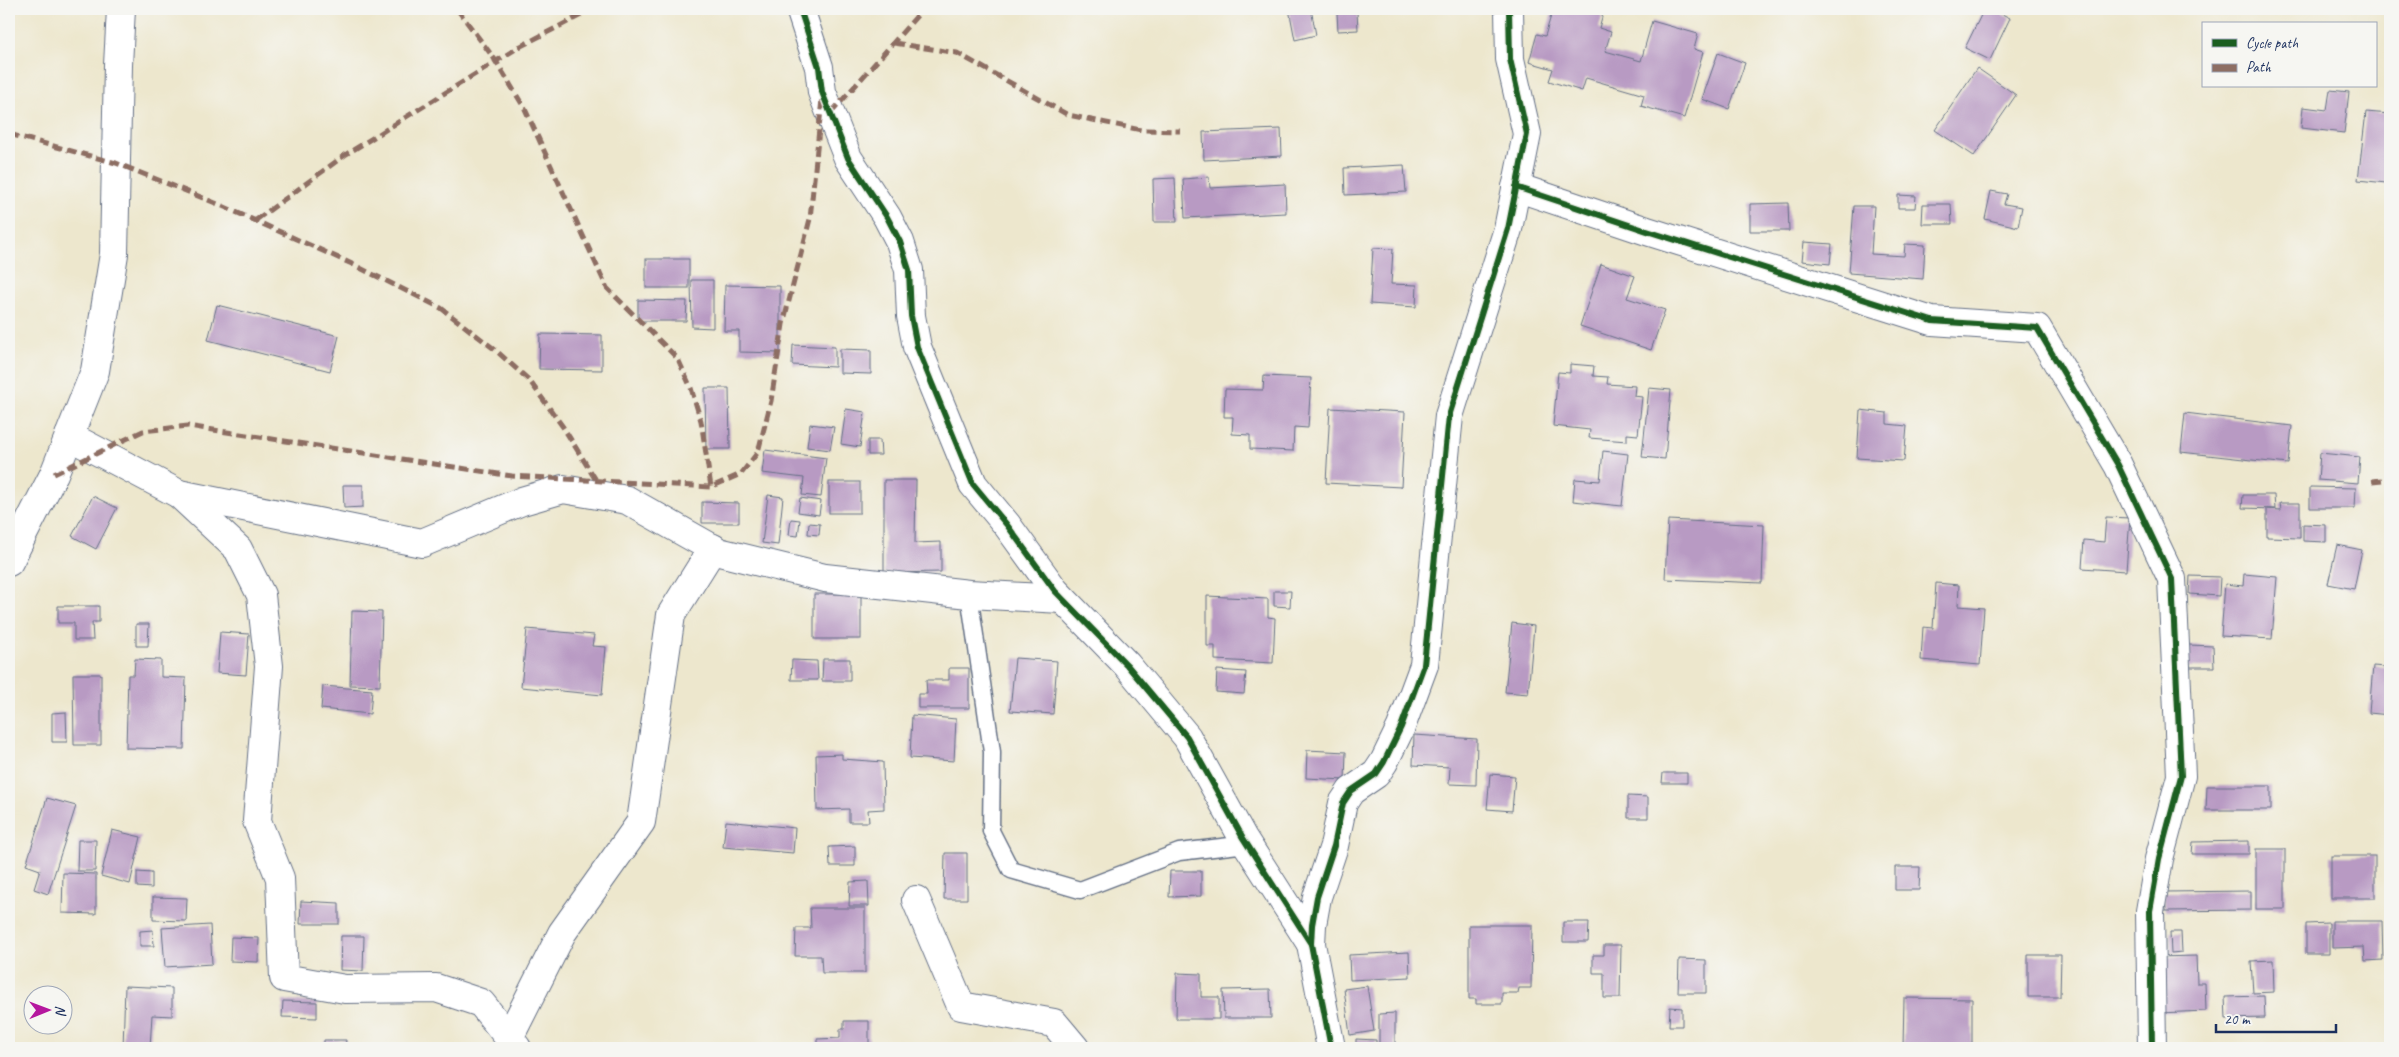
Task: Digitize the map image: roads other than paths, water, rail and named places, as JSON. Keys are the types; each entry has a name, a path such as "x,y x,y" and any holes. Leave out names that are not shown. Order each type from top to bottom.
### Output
{"street":[{"path":"9,562 54,474 95,371 114,254 121,9"},
{"path":"800,9 819,67 822,92 848,158 900,242 909,270 911,316 917,347 973,484 1062,599 1127,665 1187,737 1247,844 1311,944"},
{"path":"1331,1048 1311,944 1316,897 1334,846 1343,803 1351,791 1376,774 1384,762 1401,728 1424,665 1449,416 1508,229 1526,134 1510,59 1509,9"},
{"path":"1516,187 1656,234 1932,321 2037,328 2118,465 2172,579 2180,776 2159,859 2150,911 2152,1048"},
{"path":"69,436 179,494 238,550 261,596 269,666 257,821 280,878 284,978 345,989 436,988 481,1004 513,1043 562,933 641,822 672,616 713,548"},
{"path":"179,494 422,543 522,501 563,489 627,500 719,552 824,578 969,594 1062,599"},
{"path":"916,900 961,1006 1054,1023 1074,1048"}],"lane":[{"path":"969,594 992,752 991,831 1010,870 1080,890 1179,852 1247,844"}]}
